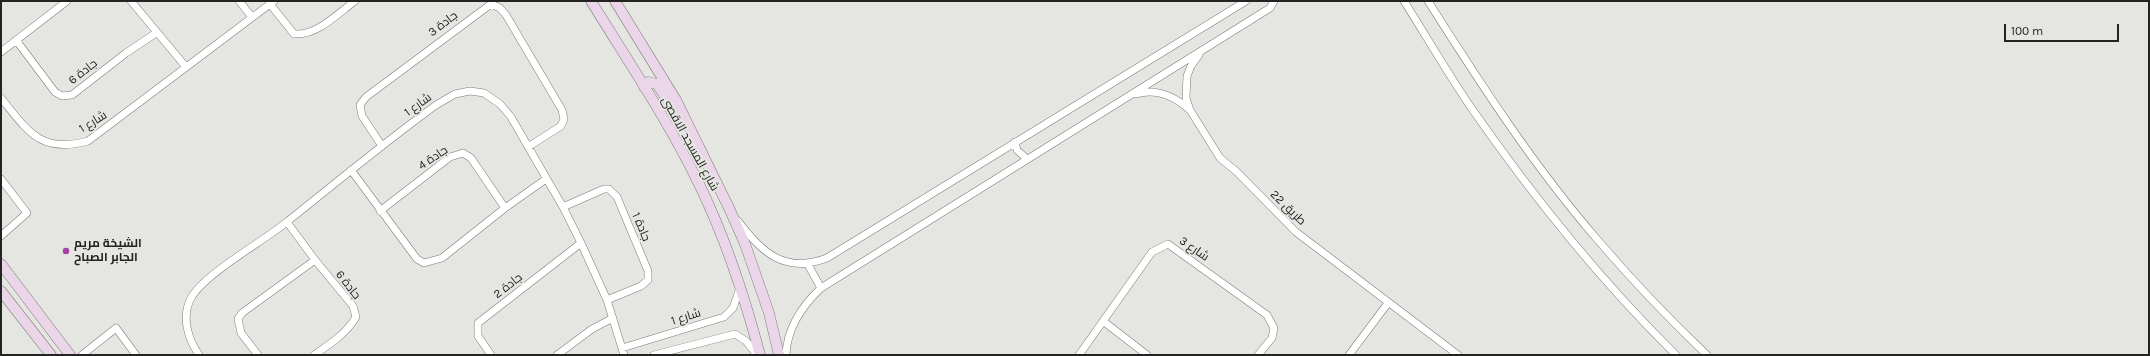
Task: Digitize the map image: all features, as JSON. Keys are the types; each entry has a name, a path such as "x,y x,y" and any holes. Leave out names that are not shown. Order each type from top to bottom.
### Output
{"main road":[{"name":"شارع المسجد الاقصى","path":"591,1 644,87 699,184 740,288 758,355"},
{"name":"شارع المسجد الاقصى","path":"615,1 685,119 729,208 745,244 769,313 779,355"},
{"path":"644,87 648,82 657,84 677,115 685,119"},
{"path":"1,264 70,355"},
{"path":"1,291 51,355"}],"street":[{"path":"1,52 67,1"},
{"path":"132,1 156,33 186,67"},
{"path":"239,1 252,17"},
{"path":"272,2 294,34 304,35 312,32 355,1"},
{"path":"729,208 762,249 779,259 807,263 827,258 1246,1"},
{"path":"786,355 794,321 806,303 821,288 1270,8 1274,1"},
{"path":"1404,1 1470,105 1566,233 1656,335 1676,355"},
{"path":"1428,1 1475,76 1534,160 1596,238 1670,319 1706,355"},
{"name":"شارع 1","path":"1,98 31,134 43,142 56,145 72,145 88,140 272,2"},
{"name":"جادة 3","path":"382,146 362,116 360,105 366,97 400,70 491,4 500,8 506,15 562,110 564,119 561,126 528,147"},
{"name":"جادة 6","path":"16,40 55,92 62,96 72,95 126,53 156,33"},
{"name":"طريق 22","path":"1206,48 1191,66 1187,76 1186,93 1190,110 1220,158 1237,172 1296,232 1458,355"},
{"name":"شارع 1","path":"199,355 190,342 185,318 190,299 201,284 287,222 351,170 436,105 455,94 470,91 484,93 500,104 511,118 563,207 581,243 607,300 623,351 724,317 733,308 740,288"},
{"name":"طريق 22","path":"1128,97 1146,92 1160,93 1177,100 1190,110"},
{"path":"1015,142 1017,150 1027,160"},
{"name":"جادة 4","path":"380,211 450,157 463,153 470,158 505,208"},
{"path":"351,170 417,259 424,263 442,258 505,208 546,179"},
{"path":"1,179 27,213 1,236"},
{"name":"جادة 1","path":"563,207 604,189 609,189 617,198 648,271 648,280 641,286 607,300"},
{"name":"جادة 6","path":"287,222 315,260 353,306 356,317 342,334 314,355"},
{"name":"جادة 2","path":"491,355 478,336 478,323 581,243"},
{"name":"شارع 3","path":"1079,355 1152,252 1168,244 1267,315 1274,328 1272,338 1258,355"},
{"path":"258,355 241,333 238,319 242,313 315,260"},
{"path":"807,263 821,288"},
{"path":"1349,355 1388,303"},
{"path":"557,355 592,329 613,318"},
{"path":"1103,321 1148,355"},
{"path":"82,355 116,328 136,355"},
{"path":"654,355 735,334 746,341 758,355"}],"place":[{"name":"الشيخة مريم الجابر الصباح","path":"66,251"}]}
